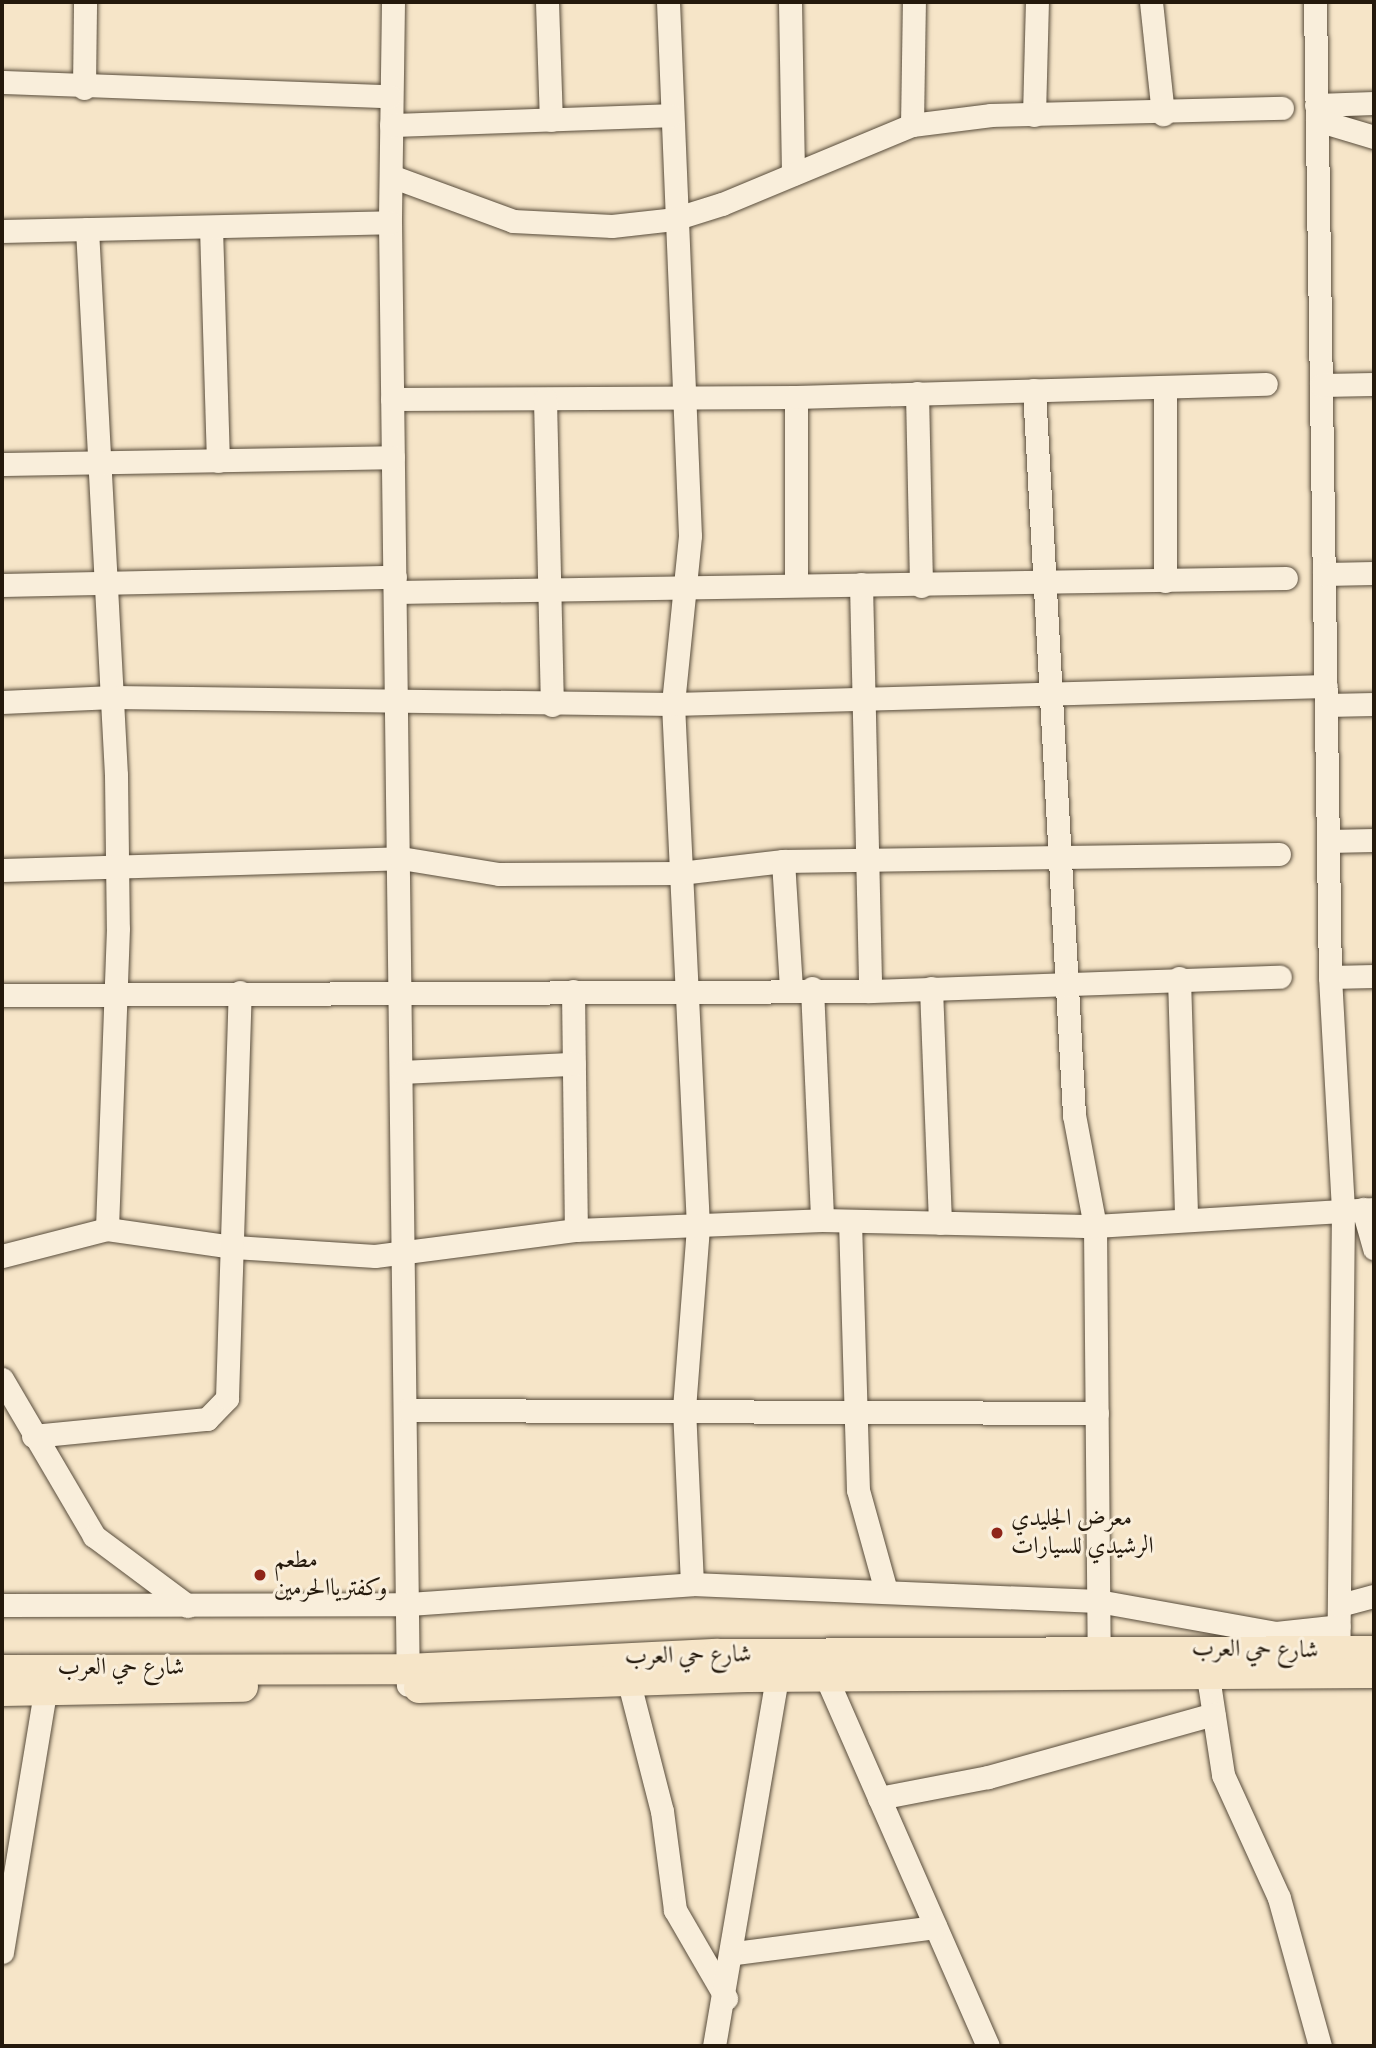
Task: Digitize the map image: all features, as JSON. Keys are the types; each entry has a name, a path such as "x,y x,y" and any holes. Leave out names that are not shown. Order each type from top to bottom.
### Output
{"main road":[{"name":"شارع حي العرب","path":"8,1680 46,1691 1099,1652 1339,1628 1374,1651"},
{"name":"شارع حي العرب","path":"8,1680 628,1679 747,1665 777,1677 1207,1670 1374,1673"}],"street":[{"path":"84,88 85,2"},
{"path":"393,2 390,222 408,1410 408,1678"},
{"path":"547,2 551,120"},
{"path":"668,2 688,589 673,704 698,1227 684,1408 692,1584"},
{"path":"790,2 793,174"},
{"path":"912,125 914,2"},
{"path":"1034,115 1037,2"},
{"path":"1151,2 1163,114"},
{"path":"1315,2 1330,977 1360,1209 1339,1628"},
{"path":"2,82 84,88 390,96"},
{"path":"1317,112 1374,103"},
{"path":"391,176 513,221 600,227 674,219 912,125 1034,115 1163,114 1282,108"},
{"path":"1317,112 1374,137"},
{"path":"391,125 671,115"},
{"path":"2,231 390,222"},
{"path":"211,227 218,461"},
{"path":"87,229 102,583 113,697 117,868 107,1229"},
{"path":"392,399 545,399 683,394 796,397 1266,384"},
{"path":"1321,384 1374,384"},
{"path":"1165,388 1165,581"},
{"path":"1034,390 1044,583 1054,698 1058,857 1074,1115 1095,1226 1099,1652"},
{"path":"917,393 921,586"},
{"path":"796,397 796,585"},
{"path":"545,399 552,705"},
{"path":"2,464 393,457"},
{"path":"1324,574 1374,573"},
{"path":"2,585 395,585 550,590 1286,578"},
{"path":"861,584 870,991"},
{"path":"2,702 113,697 552,705 1326,696 1374,704"},
{"path":"1328,841 1374,840"},
{"path":"2,870 401,858 499,874 680,873 783,861 868,862 1279,854"},
{"path":"783,861 801,988 822,1220"},
{"path":"2,995 113,996 240,992 686,988 870,991 1280,976"},
{"path":"1330,977 1374,976"},
{"path":"1179,978 1186,1217"},
{"path":"931,988 940,1223"},
{"path":"573,991 576,1230"},
{"path":"33,1436 207,1419 221,1408 234,1248 240,992"},
{"path":"402,1072 574,1064"},
{"path":"2,1256 107,1229 234,1248 404,1256 576,1230 822,1220 1095,1226 1186,1217 1360,1209"},
{"path":"1360,1209 1374,1248"},
{"path":"850,1220 855,1410 862,1514 886,1591"},
{"path":"2,1379 94,1536 188,1606"},
{"path":"408,1410 684,1408 1097,1413"},
{"path":"2,1605 409,1604 692,1584 1098,1601 1237,1629 1276,1633 1339,1628 1374,1596"},
{"path":"1207,1670 1223,1774 1279,1898 1320,2046"},
{"path":"715,2046 735,1953 777,1677"},
{"path":"826,1677 988,2046"},
{"path":"628,1679 662,1811 675,1910 726,1998"},
{"path":"2,1952 46,1691"},
{"path":"879,1798 988,1777 1213,1714"},
{"path":"735,1953 935,1927"}],"place":[{"name":"معرض الجليدي الرشيدي للسيارات","path":"997,1533"},
{"name":"مطعم وكفترياالحرمين","path":"260,1575"}]}
